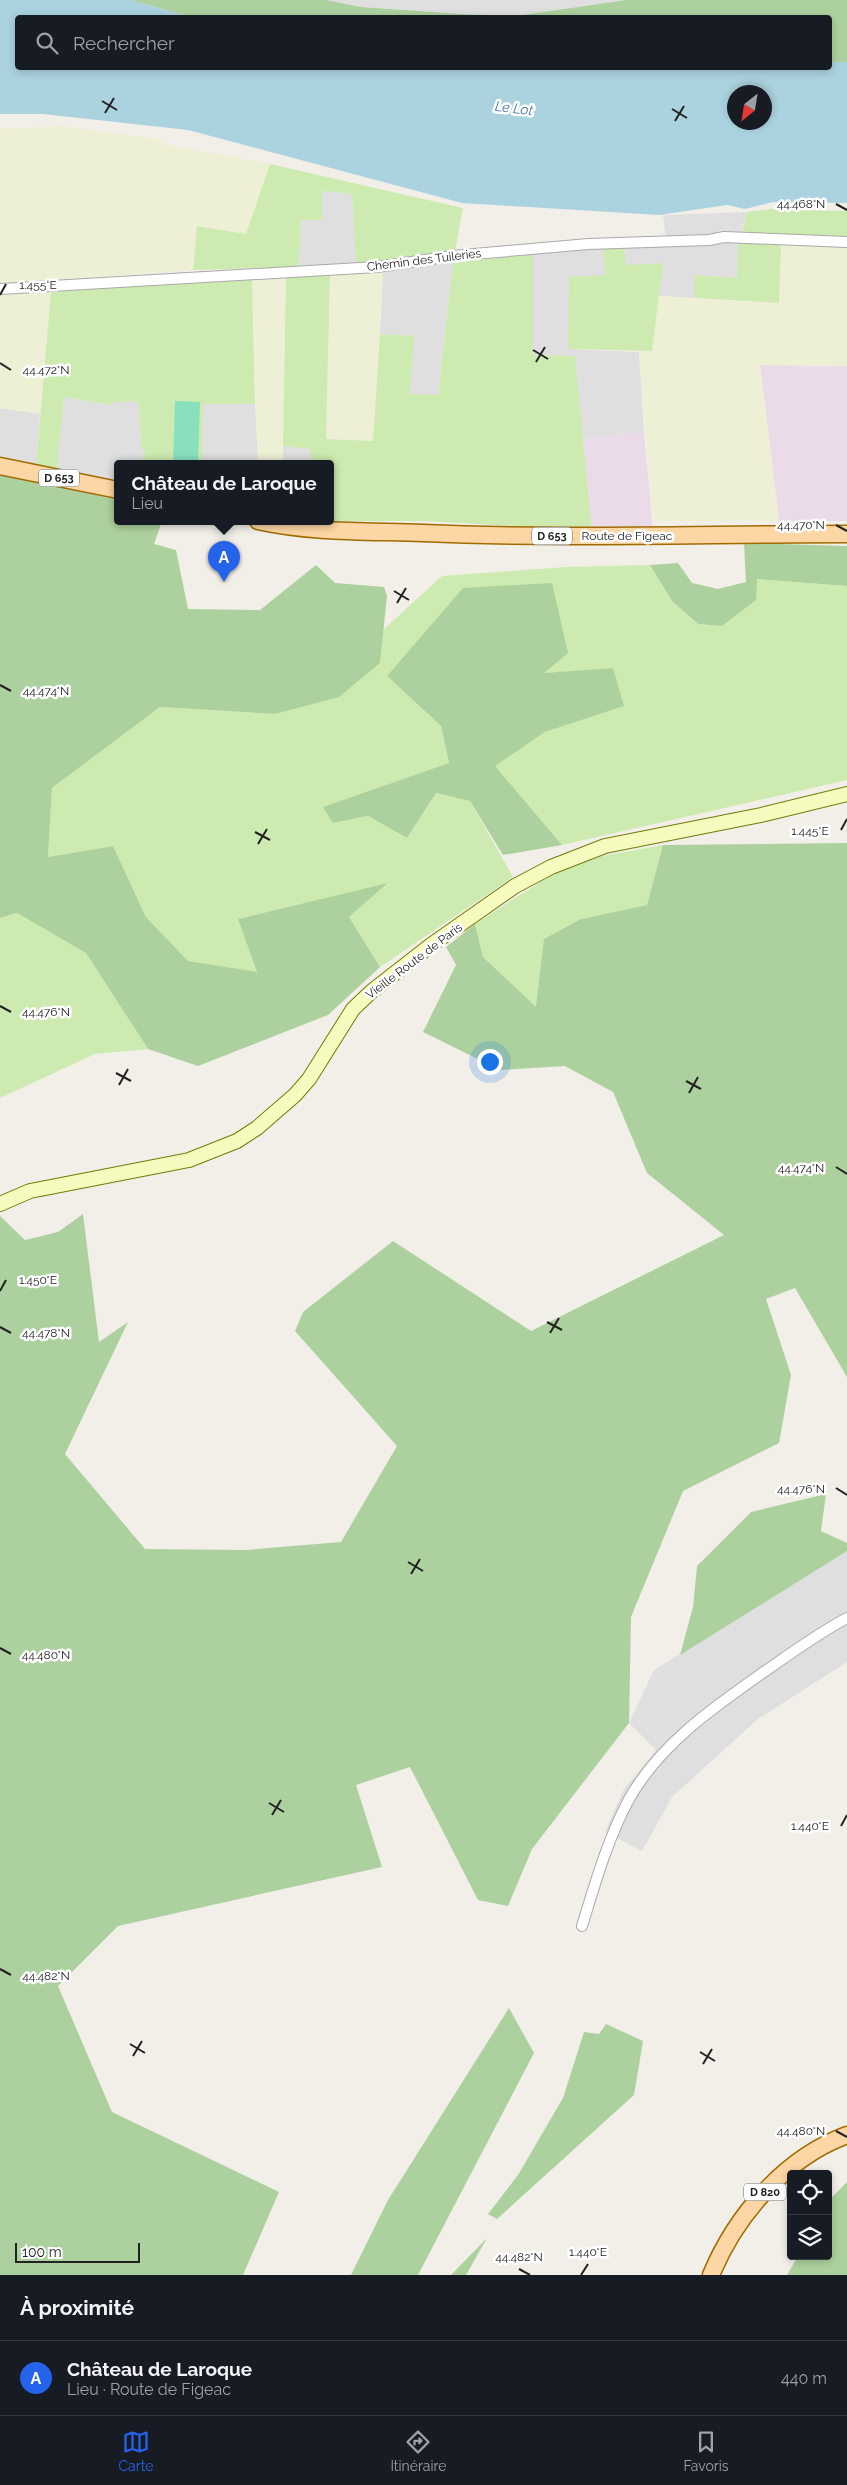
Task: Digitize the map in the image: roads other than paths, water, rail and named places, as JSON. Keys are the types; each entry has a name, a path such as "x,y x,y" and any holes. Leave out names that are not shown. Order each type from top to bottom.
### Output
{"main road":[{"name":"D 653","path":"0,466 114,489"},
{"name":"Route de Figeac","path":"322,525 469,535 847,534"},
{"name":"D 820","path":"711,2275 729,2238 760,2197 785,2172 811,2154 847,2135"},
{"name":"D 820","path":"809,2170 847,2147"},
{"name":"D 820","path":"721,2275 735,2247 750,2226 766,2206 787,2186"}],"street":[{"name":"Chemin des Tuileries","path":"0,289 378,267 452,256 588,244 724,238 847,242"},
{"name":"Vieille Route de Paris","path":"0,1204 30,1191 189,1160 237,1141 257,1128 294,1096 308,1079 347,1017 372,991 431,945 515,886 551,867 605,846 761,816 847,794"},
{"path":"582,1926 601,1866 629,1800 677,1738 715,1707 822,1632 847,1618"}],"water":[{"name":"Le Lot","path":"0,0 130,0 183,15 15,15 15,70 832,70 832,62 847,62 847,203 773,202 745,209 727,205 659,215 462,203 188,130 43,114 0,114"}],"place":[{"name":"Château de Laroque","path":"224,582"}]}
